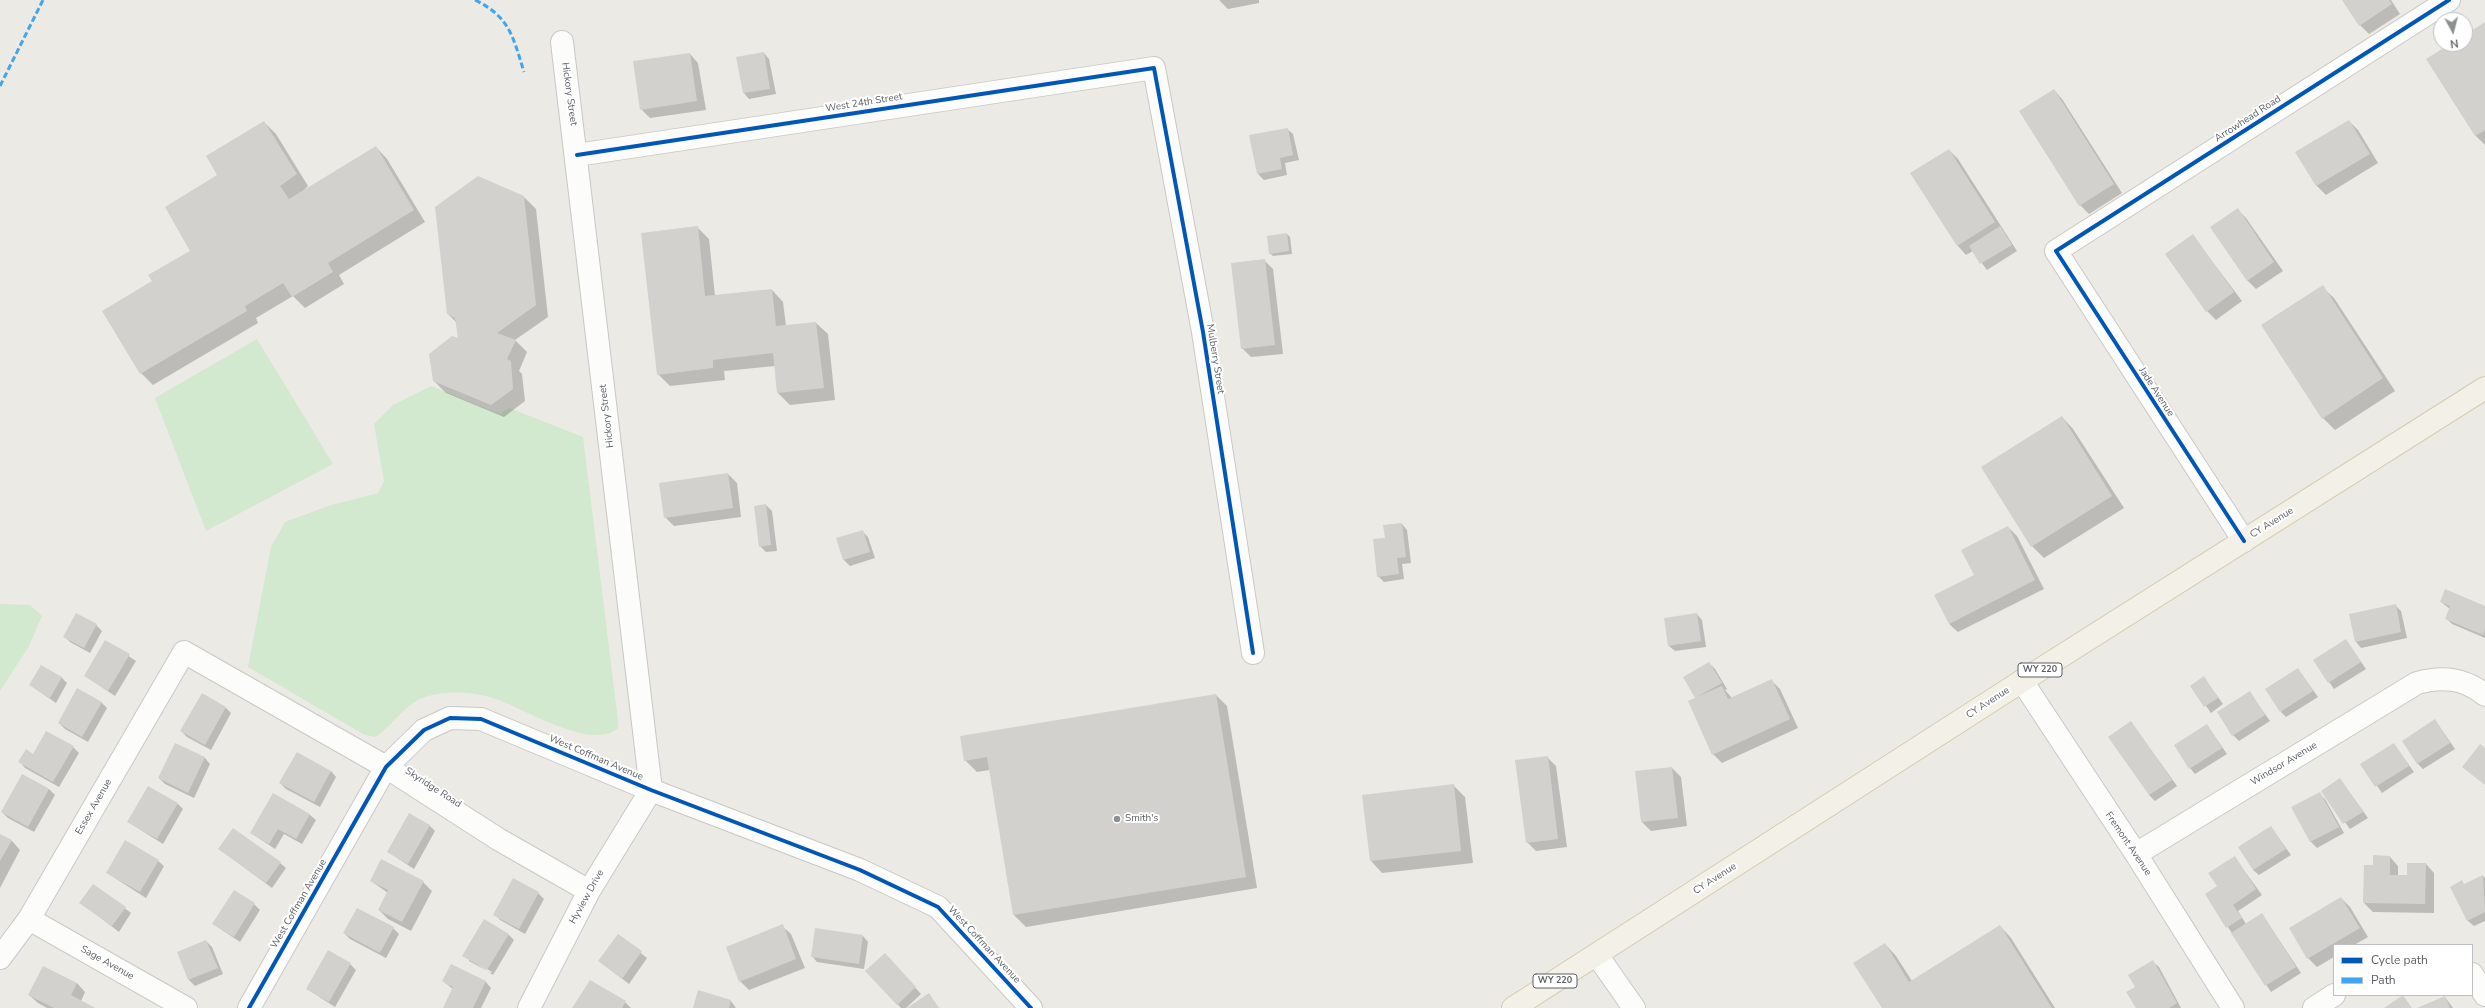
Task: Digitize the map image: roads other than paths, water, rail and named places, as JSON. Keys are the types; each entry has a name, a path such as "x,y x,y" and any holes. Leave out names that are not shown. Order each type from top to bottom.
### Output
{"main road":[{"name":"CY Avenue","path":"1513,1008 1598,955 2022,681 2485,388"}],"street":[{"name":"Arrowhead Road","path":"2056,251 2449,0"},
{"name":"Hickory Street","path":"562,42 577,155 651,790"},
{"name":"West 24th Street","path":"577,155 1154,68"},
{"name":"Mulberry Street","path":"1154,68 1203,332 1253,653"},
{"name":"Jade Avenue","path":"2056,251 2244,541"},
{"name":"Skyridge Road","path":"184,652 386,767 498,839 590,891"},
{"name":"Essex Avenue","path":"0,958 29,919 184,652"},
{"name":"Windsor Avenue","path":"2136,854 2417,683 2434,679 2456,679 2475,687 2485,695"},
{"name":"Fremont Avenue","path":"2022,681 2136,854 2233,1008"},
{"name":"West Coffman Avenue","path":"249,1008 386,767 424,730 450,718 481,719 651,790 860,870 938,907 1031,1008"},
{"name":"Hyview Drive","path":"529,1008 590,891 651,790"},
{"name":"Sage Avenue","path":"29,919 186,1008"},
{"path":"1598,955 1634,1008"},
{"path":"2473,976 2485,994"},
{"path":"2314,1008 2333,996"}],"place":[{"name":"Smith's","path":"1117,819"}]}
